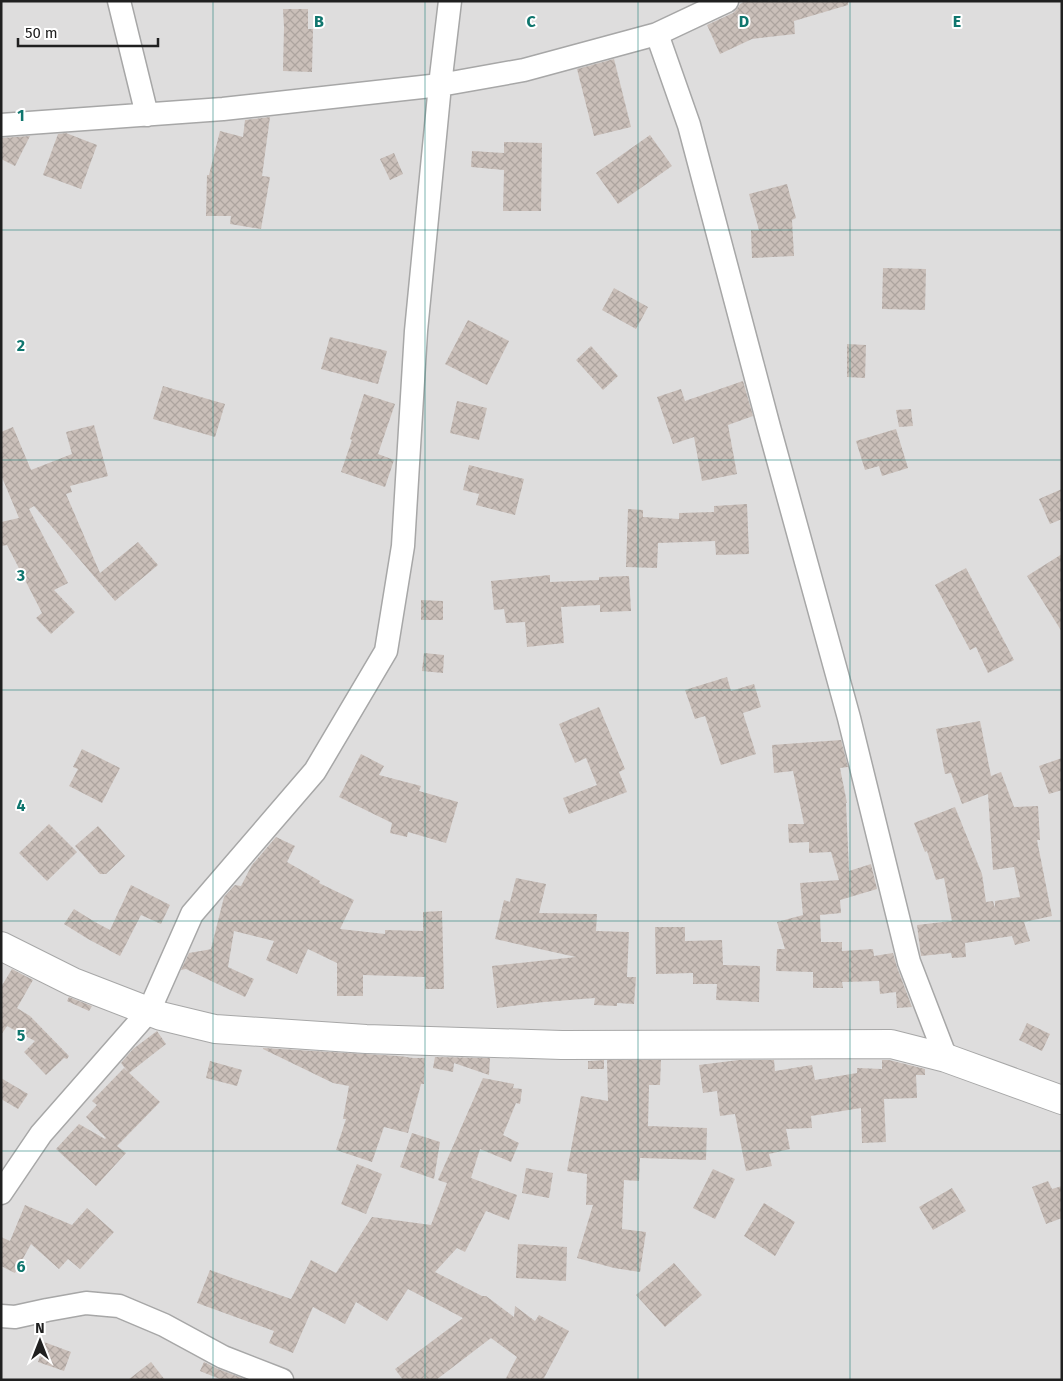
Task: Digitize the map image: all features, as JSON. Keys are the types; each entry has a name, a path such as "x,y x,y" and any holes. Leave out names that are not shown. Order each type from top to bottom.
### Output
{"street":[{"path":"119,1 147,114"},
{"path":"1,1193 41,1134 149,1011 192,914 315,771 386,651 403,546 416,331 450,1"},
{"path":"1,125 224,109 440,85 524,70 657,34 727,1"},
{"path":"657,34 688,125 849,718 910,962 946,1058"},
{"path":"1,946 73,982 160,1016 215,1029 366,1039 562,1045 891,1044 946,1058 1062,1100"},
{"path":"1,1316 15,1317 86,1303 119,1306 164,1326 222,1357 282,1380"}],"shaded area":[{"path":"1,1 1062,1 1062,1380 1,1380"}],"building":[{"path":"745,1 848,1 848,5 794,21 795,34 752,39 720,54 707,25 733,13"},
{"path":"283,9 308,9 308,29 313,29 312,72 283,71"},
{"path":"614,59 631,127 594,136 577,69"},
{"path":"270,117 262,176 270,177 261,229 230,224 231,216 206,216 207,175 209,175 220,131 243,137 245,120"},
{"path":"66,133 97,145 81,189 43,175 58,134"},
{"path":"650,135 672,166 618,204 596,173"},
{"path":"30,136 15,166 1,159 1,138"},
{"path":"504,142 542,143 541,211 503,211 504,170 471,167 472,151 504,153"},
{"path":"394,153 403,174 390,180 380,159"},
{"path":"787,184 796,218 792,220 794,256 752,258 751,230 759,230 749,194"},
{"path":"883,268 926,269 925,310 882,309"},
{"path":"614,288 648,307 636,329 602,310"},
{"path":"468,320 509,341 487,385 445,364"},
{"path":"330,337 387,351 378,384 321,369"},
{"path":"847,344 866,345 865,378 847,377"},
{"path":"591,346 618,376 603,390 576,360"},
{"path":"743,381 753,416 728,425 737,474 702,481 694,437 673,444 657,397 681,389 685,401"},
{"path":"163,386 225,404 215,437 153,419"},
{"path":"364,394 395,404 378,454 394,460 385,487 341,472 352,440 350,439"},
{"path":"457,401 487,408 479,440 450,433"},
{"path":"911,409 913,426 899,427 896,410"},
{"path":"94,425 108,476 70,486 72,492 66,494 100,573 138,542 158,565 115,601 34,506 29,509 68,583 54,590 75,612 51,634 36,618 42,613 7,545 1,546 1,522 19,518 1,475 1,432 13,427 31,470 72,454 66,432"},
{"path":"896,429 908,468 882,476 879,466 865,470 856,441"},
{"path":"469,465 524,479 515,515 476,505 479,494 463,490"},
{"path":"1062,489 1062,519 1050,524 1039,499"},
{"path":"747,504 749,554 716,555 715,541 658,543 657,568 626,567 628,509 643,510 643,517 679,519 679,513 714,512 714,506"},
{"path":"1062,554 1062,632 1027,576"},
{"path":"966,568 1014,660 988,673 976,647 970,650 935,585"},
{"path":"550,575 550,582 599,580 599,577 629,576 631,611 600,612 600,605 561,607 564,643 527,647 525,622 506,623 504,609 494,610 491,581"},
{"path":"421,600 443,601 443,620 421,620"},
{"path":"424,653 444,655 443,673 422,671"},
{"path":"727,677 731,691 754,684 761,707 743,713 756,754 721,765 705,716 695,719 685,690"},
{"path":"599,707 625,769 619,772 627,792 569,814 563,798 597,785 586,758 575,763 559,724"},
{"path":"980,721 991,776 1001,772 1014,807 1038,806 1040,840 1037,840 1052,916 1024,922 1030,941 1015,945 1012,936 965,943 966,957 952,958 951,953 921,956 917,925 952,921 944,878 936,880 927,851 925,852 914,823 955,807 982,874 986,902 993,901 995,908 995,901 1020,897 1014,867 993,870 988,794 962,804 951,773 945,774 936,729"},
{"path":"841,740 848,767 840,768 847,803 849,871 871,864 877,889 840,900 841,913 820,915 821,942 842,942 842,951 873,949 874,956 893,953 912,1007 897,1008 896,992 880,994 879,981 842,982 843,988 813,988 813,972 776,971 777,949 785,949 777,922 803,915 800,883 839,880 831,852 809,853 809,842 789,843 788,824 804,824 793,771 774,773 772,745"},
{"path":"82,749 120,768 102,803 69,786 78,769 73,767"},
{"path":"361,754 384,766 379,775 421,786 419,791 458,802 446,843 408,832 407,837 390,833 392,823 339,797"},
{"path":"1062,758 1062,790 1049,794 1039,766"},
{"path":"49,824 77,852 47,881 19,853"},
{"path":"98,826 125,856 106,874 100,874 75,846"},
{"path":"276,837 295,846 287,862 320,881 319,883 354,900 340,929 385,934 385,930 423,931 423,912 442,911 444,989 425,989 425,977 363,975 363,996 337,996 337,963 308,949 297,974 266,960 274,941 234,931 228,967 254,979 245,997 186,969 181,970 189,953 212,949 224,897 235,885 241,886 252,865"},
{"path":"516,878 546,884 539,913 597,914 596,931 629,932 627,977 636,977 634,1004 617,1003 617,1006 594,1005 595,998 497,1008 492,966 576,957 495,939 504,900 510,902"},
{"path":"131,885 170,905 161,924 141,915 120,956 64,924 74,909 110,930"},
{"path":"655,927 685,927 685,941 722,940 723,965 760,966 759,1002 716,1000 717,984 693,984 693,973 656,974"},
{"path":"12,969 33,980 17,1008 30,1016 69,1056 67,1059 64,1058 46,1075 24,1052 35,1041 7,1026 1,1035 1,987"},
{"path":"69,997 92,1006 89,1011 67,1001"},
{"path":"1027,1023 1050,1034 1042,1051 1019,1040"},
{"path":"157,1031 166,1044 129,1073 121,1063 133,1049"},
{"path":"263,1048 425,1058 424,1084 421,1084 408,1133 384,1127 372,1162 336,1150 346,1119 343,1119 349,1086 333,1083"},
{"path":"435,1057 490,1058 489,1075 454,1063 453,1072 433,1068"},
{"path":"604,1060 604,1069 588,1069 588,1061"},
{"path":"607,1060 661,1060 660,1085 649,1085 648,1126 707,1128 706,1160 640,1158 639,1181 624,1180 622,1229 646,1232 640,1272 614,1268 577,1258 593,1205 586,1205 587,1174 567,1171 581,1096 608,1101"},
{"path":"739,1060 774,1060 775,1071 812,1065 815,1080 857,1073 857,1068 882,1069 882,1060 925,1069 925,1075 916,1075 917,1098 884,1099 886,1142 862,1143 861,1108 811,1116 812,1128 786,1129 790,1149 769,1154 772,1166 746,1171 735,1114 720,1116 717,1091 703,1093 699,1065"},
{"path":"210,1061 242,1070 237,1086 206,1078"},
{"path":"124,1068 160,1102 117,1146 126,1153 96,1186 56,1149 79,1124 106,1138 86,1117 97,1105 92,1101"},
{"path":"1,1078 28,1094 18,1109 1,1099"},
{"path":"483,1078 514,1084 513,1088 522,1089 520,1104 516,1103 503,1135 519,1143 511,1162 480,1149 471,1178 517,1195 509,1220 486,1211 465,1252 457,1248 435,1272 482,1296 486,1296 514,1317 515,1306 535,1321 539,1315 569,1331 543,1380 505,1380 517,1357 491,1338 436,1380 403,1380 395,1369 463,1318 408,1289 387,1321 356,1302 345,1324 313,1307 293,1353 269,1343 274,1331 197,1303 210,1270 291,1299 311,1260 336,1273 372,1217 431,1225 447,1183 438,1180"},
{"path":"412,1133 440,1142 434,1179 400,1167"},
{"path":"357,1164 382,1174 366,1214 341,1204"},
{"path":"526,1168 553,1173 549,1198 522,1193"},
{"path":"713,1169 735,1179 715,1219 693,1208"},
{"path":"1048,1181 1052,1189 1062,1186 1062,1218 1046,1224 1032,1187"},
{"path":"952,1188 966,1211 933,1230 919,1207"},
{"path":"764,1203 795,1222 775,1256 744,1236"},
{"path":"25,1205 72,1225 87,1208 114,1232 80,1269 68,1259 59,1269 31,1244 15,1273 1,1266 1,1237 10,1241"},
{"path":"518,1244 567,1247 566,1281 516,1278"},
{"path":"674,1263 702,1295 665,1327 636,1295"},
{"path":"44,1342 71,1352 64,1371 38,1362"},
{"path":"151,1362 165,1380 128,1380"},
{"path":"204,1362 242,1378 241,1380 222,1380 200,1371"}]}
